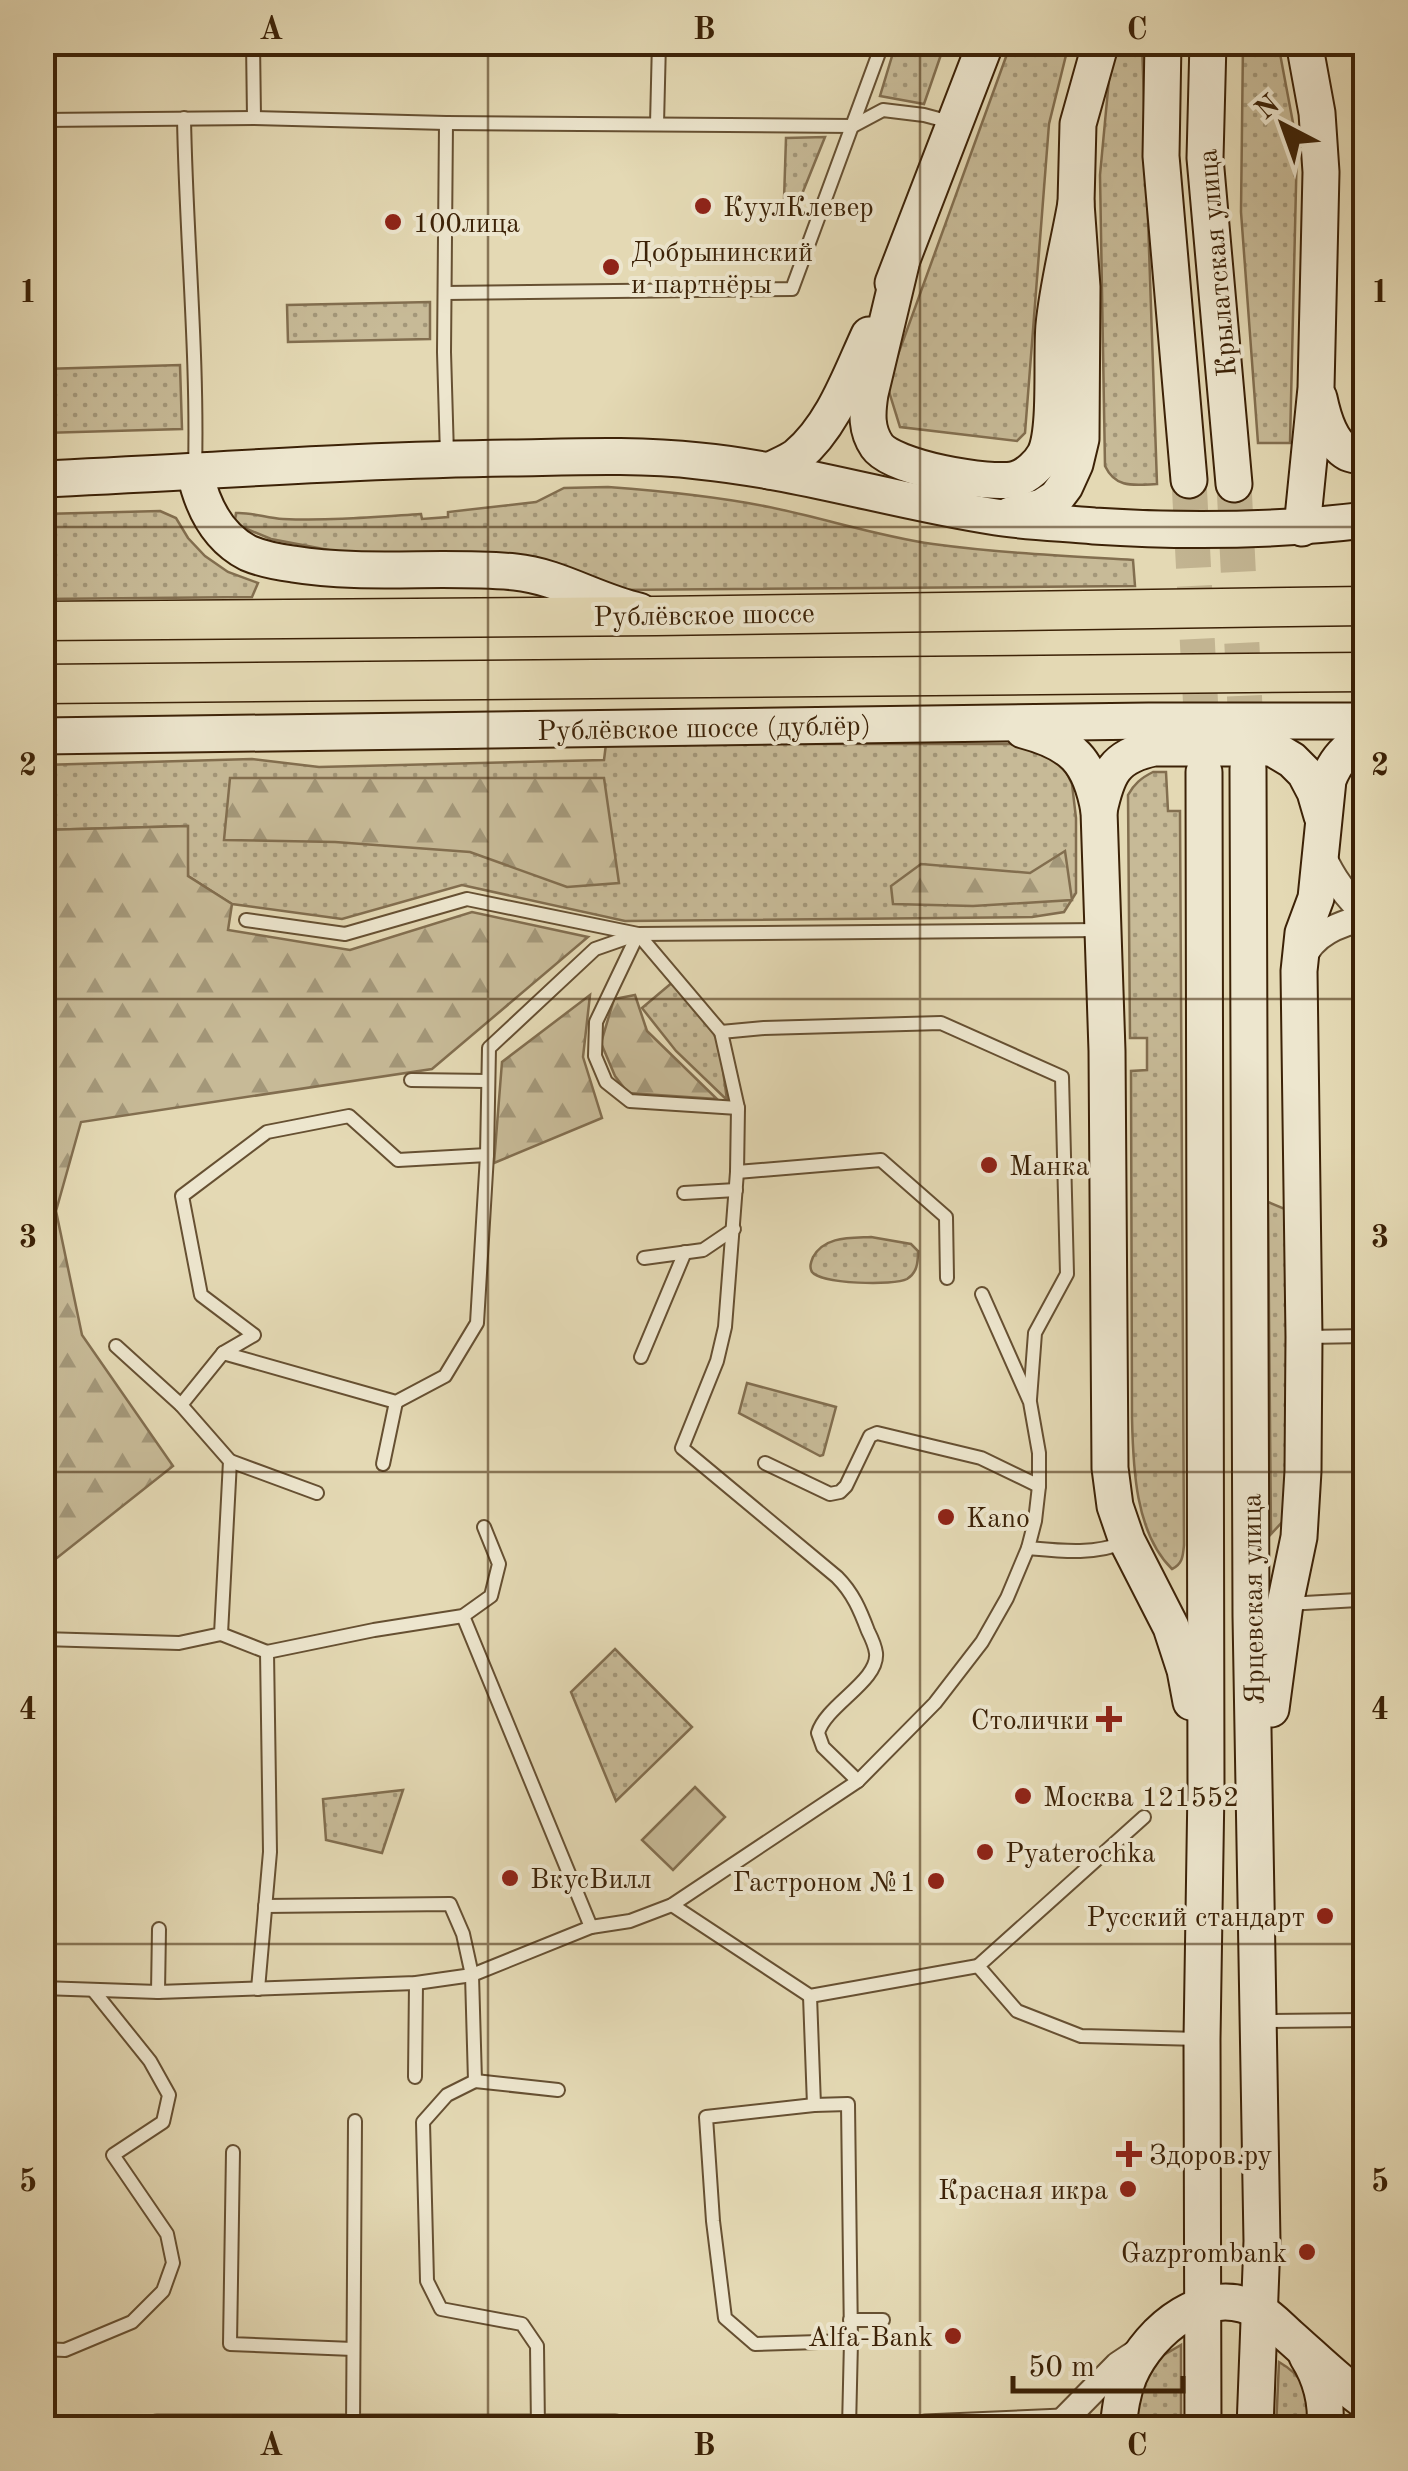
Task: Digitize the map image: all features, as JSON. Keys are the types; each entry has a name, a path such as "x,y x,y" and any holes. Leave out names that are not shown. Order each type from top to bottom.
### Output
{"main road":[{"path":"769,470 794,458 828,420 902,264 986,42"},
{"path":"997,518 1042,507 1056,498 1074,464 1080,438 1078,124 1101,42"},
{"name":"Крылатская улица","path":"1163,42 1161,156 1188,480"},
{"name":"Крылатская улица","path":"1208,42 1205,158 1234,484"},
{"path":"1302,528 1316,388 1321,172 1317,113 1304,42"},
{"path":"902,264 867,416 878,446 896,460 937,473 1018,479 1034,469 1045,454 1050,435 1054,323 1076,204"},
{"path":"1316,388 1324,421 1337,442 1347,452 1366,457"},
{"path":"42,479 448,459 615,456 698,460 769,470 997,518 1142,529 1302,528 1366,520"},
{"path":"195,472 200,499 212,518 229,539 248,553 324,569 518,572 656,616"},
{"name":"Рублёвское шоссе","path":"42,620 1366,606"},
{"path":"42,684 1366,672"},
{"name":"Рублёвское шоссе (дублёр)","path":"42,736 1366,721"},
{"path":"998,723 1060,743 1086,767 1095,788 1107,1051 1110,1468 1114,1506 1171,1627 1185,1670 1206,1788"},
{"path":"1256,1823 1285,1604 1299,1537 1303,1471 1299,971 1303,933 1316,898 1328,780 1334,763 1366,736"},
{"path":"1099,811 1109,776 1136,752 1154,748 1266,746 1286,755 1306,774 1322,818"},
{"name":"Ярцевская улица","path":"1248,769 1251,1616 1259,2026 1260,2311 1255,2428"},
{"name":"Ярцевская улица","path":"1203,2428 1204,772"},
{"path":"1202,2035 1209,2045 1228,2053 1248,2045 1259,2026"},
{"path":"1118,2428 1130,2374 1146,2347 1168,2324 1202,2304 1236,2302 1260,2311 1366,2402"},
{"path":"1301,2347 1322,2388 1325,2428"}],"street":[{"path":"1299,971 1305,953 1320,936 1339,924 1366,916 1340,888 1322,854"},
{"path":"925,2428 1065,2425 1118,2365 1146,2347"},
{"path":"158,2428 615,2428"}],"lane":[{"path":"253,42 254,118"},
{"path":"656,124 659,42"},
{"path":"445,294 792,288 883,42"},
{"path":"42,120 254,118 854,126 882,110 954,123"},
{"path":"184,118 195,472"},
{"path":"446,123 448,459"},
{"path":"246,920 345,934 467,898 638,934 1102,930"},
{"path":"638,934 720,1032 738,1108 730,1290 722,1343 682,1448 837,1577 855,1599 876,1650 875,1662 868,1675 824,1720 818,1733 823,1747 858,1781"},
{"path":"223,1353 396,1402 445,1376 477,1323 489,1048 595,949 638,934"},
{"path":"638,934 596,1022 594,1056 606,1082 630,1101 738,1108"},
{"path":"720,1032 941,1022 1062,1078 1066,1274 1035,1334 1030,1402"},
{"path":"411,1080 488,1080"},
{"path":"182,1405 223,1353 254,1334 201,1294 182,1196 267,1132 349,1116 398,1160 487,1155"},
{"path":"738,1172 880,1160 946,1217 947,1278"},
{"path":"684,1193 736,1190"},
{"path":"644,1258 702,1250 734,1229"},
{"path":"641,1357 686,1252"},
{"path":"42,1988 158,1992 258,1989 416,1983 472,1975 591,1927 630,1921 672,1904 858,1781 936,1702 982,1642 1007,1598 1035,1521 1039,1486 1037,1432 1030,1402 982,1294"},
{"path":"1304,1337 1366,1336"},
{"path":"116,1346 182,1405 230,1462 317,1494"},
{"path":"383,1464 396,1402"},
{"path":"1018,1427 1037,1432"},
{"path":"765,1463 836,1494 846,1486 870,1436 877,1433 988,1461 1039,1486"},
{"path":"221,1634 230,1462"},
{"path":"42,1639 179,1642 221,1634 267,1652 464,1616 491,1596 499,1564 484,1527"},
{"path":"1028,1548 1105,1550 1128,1541"},
{"path":"1285,1604 1366,1602"},
{"path":"464,1616 591,1927"},
{"path":"258,1989 270,1852 267,1652"},
{"path":"672,1904 810,1996 978,1966 1144,1816"},
{"path":"266,1906 450,1904 464,1934 472,1975 475,2081"},
{"path":"158,1992 159,1928"},
{"path":"978,1966 1017,2011 1081,2036 1202,2035"},
{"path":"415,2077 416,1983"},
{"path":"42,2349 65,2350 132,2322 164,2291 173,2263 167,2234 113,2155 163,2122 168,2096 150,2061 93,1990"},
{"path":"810,1996 814,2105"},
{"path":"1259,2026 1366,2020"},
{"path":"538,2428 538,2346 522,2324 441,2310 426,2282 423,2122 446,2095 475,2081 558,2090"},
{"path":"849,2428 851,2342 848,2104 706,2117 725,2318 755,2344 851,2342"},
{"path":"353,2428 356,2121"},
{"path":"233,2152 230,2344 353,2348"},
{"path":"850,2320 883,2320"}],"green space":[{"path":"896,43 945,43 924,104 880,96"},
{"path":"1011,43 1069,43 1049,124 1025,433 1017,441 900,427 887,385"},
{"path":"1118,43 1142,43 1157,484 1120,482 1105,466 1100,175 1109,79"},
{"path":"1243,43 1278,43 1297,144 1290,443 1258,443 1241,212"},
{"path":"825,137 800,199 784,200 786,138"},
{"path":"430,302 430,339 288,342 287,305"},
{"path":"180,365 182,429 43,433 43,369"},
{"path":"608,487 749,503 933,544 1133,560 1135,586 615,590 557,563 511,556 355,555 271,539 235,520 236,513 300,519 421,514 422,519 448,517 448,512 536,502 564,488"},
{"path":"160,511 176,518 205,556 228,572 258,583 252,597 43,599 43,514"},
{"path":"607,736 797,744 1029,744 1064,767 1072,784 1076,893 1064,912 1032,917 625,921 462,885 342,919 232,904 188,876 187,826 43,830 42,765 252,759 319,767 604,760"},
{"path":"1153,772 1166,772 1168,811 1180,811 1184,1545 1180,1562 1172,1569 1150,1537 1143,1518 1135,1477 1132,1418 1131,1071 1147,1070 1147,1038 1130,1038 1128,795"},
{"path":"230,778 604,778 619,883 567,887 470,852 335,842 224,840"},
{"path":"188,826 188,876 232,904 228,930 350,950 472,912 588,937 432,1069 81,1122 56,1211 82,1335 173,1466 43,1569 43,830"},
{"path":"1065,851 1072,900 973,906 893,904 891,886 921,864 1030,873"},
{"path":"674,981 718,1033 727,1100 676,1051 642,1008"},
{"path":"590,995 583,1057 602,1118 494,1163 502,1062"},
{"path":"635,995 647,1031 717,1099 628,1093 615,1076 601,1043 614,999"},
{"path":"1268,1202 1285,1209 1288,1463 1286,1518 1271,1534"},
{"path":"871,1237 911,1244 918,1251 910,1277 888,1283 858,1283 812,1272 813,1257 824,1245"},
{"path":"747,1383 836,1407 823,1455 739,1413"},
{"path":"615,1649 692,1727 616,1801 571,1692"},
{"path":"695,1787 725,1817 673,1870 642,1840"},
{"path":"403,1790 382,1853 326,1840 323,1799"},
{"path":"1181,2345 1181,2428 1130,2428 1136,2390 1162,2356"},
{"path":"1279,2362 1302,2382 1316,2428 1276,2428"}],"tunnel":[{"path":"1189,480 1203,751"},
{"path":"1234,484 1247,748"}],"place":[{"name":"КуулКлевер","path":"703,206"},
{"name":"100лица","path":"393,222"},
{"name":"Добрынинский и партнёры","path":"611,267"},
{"name":"Манка","path":"989,1165"},
{"name":"Kano","path":"946,1517"},
{"name":"Столички","path":"1109,1719"},
{"name":"Москва 121552","path":"1023,1796"},
{"name":"Pyaterochka","path":"985,1852"},
{"name":"ВкусВилл","path":"510,1878"},
{"name":"Гастроном №1","path":"936,1881"},
{"name":"Русский стандарт","path":"1325,1916"},
{"name":"Здоров.ру","path":"1129,2154"},
{"name":"Красная икра","path":"1128,2189"},
{"name":"Gazprombank","path":"1307,2252"},
{"name":"Alfa-Bank","path":"953,2336"}]}
